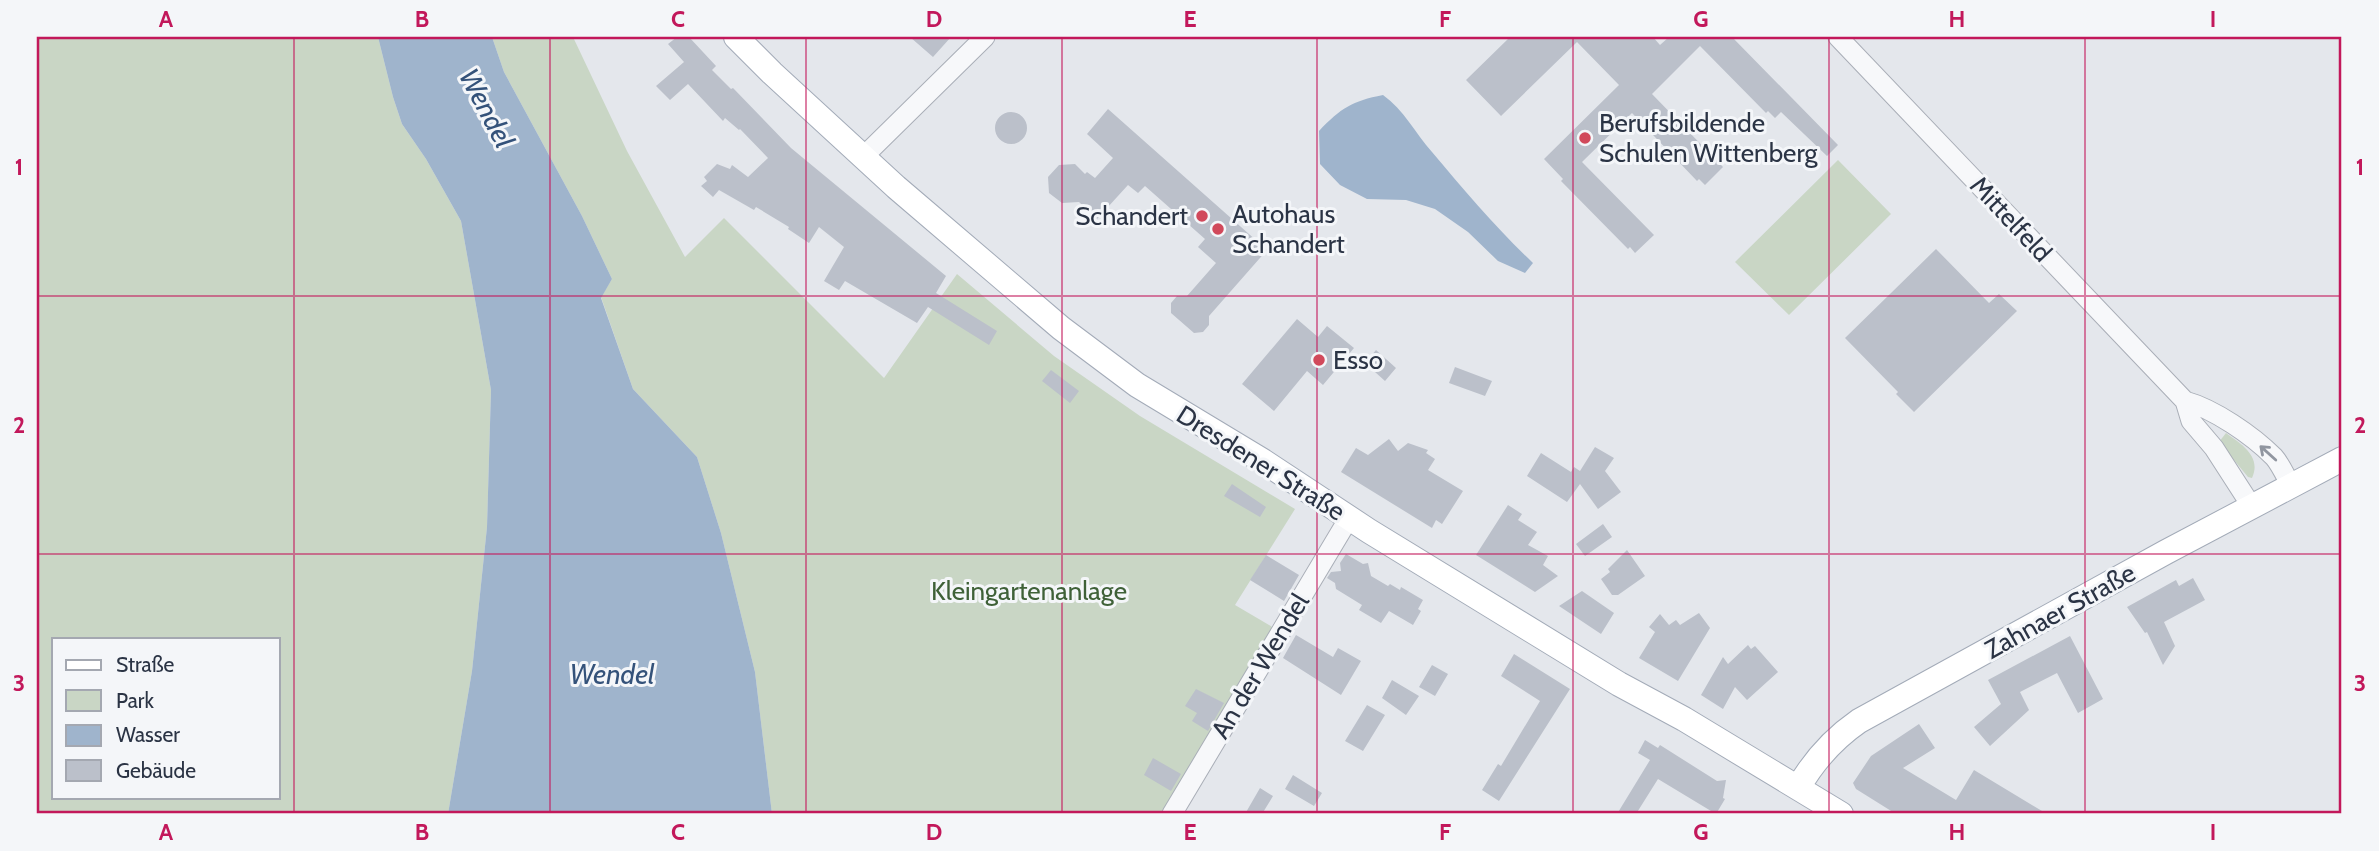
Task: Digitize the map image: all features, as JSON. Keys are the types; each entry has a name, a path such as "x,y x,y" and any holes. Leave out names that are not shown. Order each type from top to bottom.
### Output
{"main road":[{"name":"Dresdener Straße","path":"736,37 863,158 1085,347 1147,391 1264,461 1349,518 1619,684 1684,719 1841,814"},
{"name":"Zahnaer Straße","path":"1798,788 1819,757 1844,731 1859,721 2342,459"}],"street":[{"path":"863,158 985,37"},
{"name":"Mittelfeld","path":"1838,37 2185,401 2191,421 2214,448 2252,507"},
{"name":"Mittelfeld","path":"2185,401 2203,406 2253,440 2276,459 2291,486"},
{"name":"An der Wendel","path":"1172,814 1349,518"}],"green space":[{"path":"37,37 378,37 402,124 426,159 461,221 491,390 487,527 472,671 448,814 37,814"},
{"name":"Kleingartenanlage","path":"492,37 573,37 627,151 685,257 724,218 884,378 957,274 1054,356 1140,416 1295,509 1235,605 1274,628 1163,814 772,814 755,672 721,533 697,457 633,389 601,297 612,279 582,216 504,72"},
{"path":"1838,160 1891,214 1789,315 1735,262"},
{"path":"2226,433 2252,457 2252,478 2248,477 2219,442"}],"water":[{"name":"Wendel","path":"378,37 492,37 504,72 582,216 612,279 601,298 633,389 697,457 721,533 755,672 772,814 448,814 472,671 487,527 491,390 461,221 426,159 402,124"},
{"path":"1383,95 1403,115 1481,209 1533,263 1525,273 1498,261 1468,232 1435,209 1406,200 1367,199 1340,185 1320,164 1319,131 1348,107"}],"building":[{"path":"677,37 689,37 716,66 712,70 791,148 946,276 936,293 997,331 989,345 928,307 917,323 845,281 839,290 824,281 844,247 819,227 809,243 756,207 754,210 719,190 713,197 701,186 707,181 704,177 717,164 730,169 732,165 748,177 768,158 740,129 725,118 723,121 688,84 670,100 656,86 684,62 668,44"},
{"path":"910,37 951,37 933,57"},
{"name":"Berufsbildende Schulen Wittenberg","path":"1510,37 1653,37 1660,45 1669,37 1732,37 1838,145 1827,156 1781,112 1775,118 1768,111 1766,113 1700,46 1652,94 1723,167 1705,185 1699,179 1697,181 1632,113 1582,162 1654,235 1635,253 1561,181 1563,179 1544,159 1619,85 1577,42 1501,116 1466,80"},
{"name":"Autohaus Schandert","path":"1108,109 1267,250 1209,316 1209,325 1203,332 1194,333 1171,313 1171,303 1177,296 1187,296 1216,263 1198,247 1205,239 1145,186 1138,193 1128,185 1097,219 1079,202 1062,203 1049,193 1048,177 1059,165 1075,164 1085,174 1087,172 1095,178 1113,158 1087,134"},
{"path":"1011,112 1022,117 1027,128 1022,139 1011,144 1000,139 995,128 1000,117"},
{"path":"1936,249 1989,303 1999,294 2017,311 1914,412 1845,338"},
{"path":"1297,319 1318,337 1327,326 1354,348 1323,385 1307,371 1274,411 1242,384"},
{"path":"1376,350 1396,368 1385,381 1365,363"},
{"path":"1455,367 1492,381 1485,396 1449,383"},
{"path":"1051,370 1079,391 1070,403 1042,381"},
{"path":"1389,439 1398,451 1408,443 1428,450 1426,453 1435,459 1428,470 1463,491 1442,524 1436,520 1432,528 1341,472 1356,448 1368,455"},
{"path":"1595,447 1614,458 1605,471 1621,492 1598,509 1580,484 1567,502 1527,476 1541,453 1571,472 1574,467 1580,471"},
{"path":"1232,484 1266,507 1260,517 1224,496"},
{"path":"1508,505 1522,514 1518,520 1537,532 1528,545 1548,556 1543,565 1558,576 1535,592 1476,555"},
{"path":"1603,524 1612,537 1585,556 1576,544"},
{"path":"1627,550 1645,576 1618,595 1612,595 1601,579"},
{"path":"1346,554 1363,564 1368,563 1371,576 1388,586 1390,584 1400,590 1401,587 1423,600 1418,609 1421,611 1413,625 1389,611 1381,623 1359,610 1362,605 1336,589 1335,583 1327,578 1331,572 1341,571 1340,563"},
{"path":"1266,555 1299,575 1284,601 1250,580"},
{"path":"2193,578 2205,600 2164,622 2175,646 2163,665 2147,632 2145,633 2127,607 2176,580 2179,586"},
{"path":"1582,591 1614,613 1601,634 1559,606"},
{"path":"1699,613 1710,628 1678,681 1639,658 1655,632 1649,627 1660,614 1669,625 1676,620 1680,625"},
{"path":"1296,635 1333,657 1338,648 1361,661 1341,695 1283,658"},
{"path":"2070,636 2103,699 2078,713 2057,673 2020,692 2029,710 1990,746 1974,727 2001,704 1988,680"},
{"path":"1748,645 1751,649 1755,646 1778,672 1747,700 1735,687 1723,709 1701,695 1723,657 1728,664"},
{"path":"1514,654 1570,689 1499,801 1482,790 1498,764 1501,766 1540,701 1501,676"},
{"path":"1432,665 1448,674 1435,696 1419,687"},
{"path":"1392,680 1419,696 1406,715 1382,698"},
{"path":"1196,689 1224,703 1208,731 1192,721 1197,713 1185,706"},
{"path":"1367,705 1385,715 1363,751 1345,741"},
{"path":"1919,724 1935,748 1903,768 1956,800 1974,770 2047,814 1896,814 1856,789 1853,783 1871,756"},
{"path":"1645,740 1658,748 1660,745 1717,781 1726,780 1725,799 1716,814 1658,779 1636,814 1617,814 1650,760 1638,753"},
{"path":"1153,758 1181,774 1171,791 1144,775"},
{"path":"1293,775 1322,793 1314,806 1285,789"},
{"path":"1260,788 1273,796 1262,814 1245,814"}],"place":[{"name":"Berufsbildende Schulen Wittenberg","path":"1585,138"},
{"name":"Schandert","path":"1202,216"},
{"name":"Autohaus Schandert","path":"1218,229"},
{"name":"Esso","path":"1319,360"}]}
